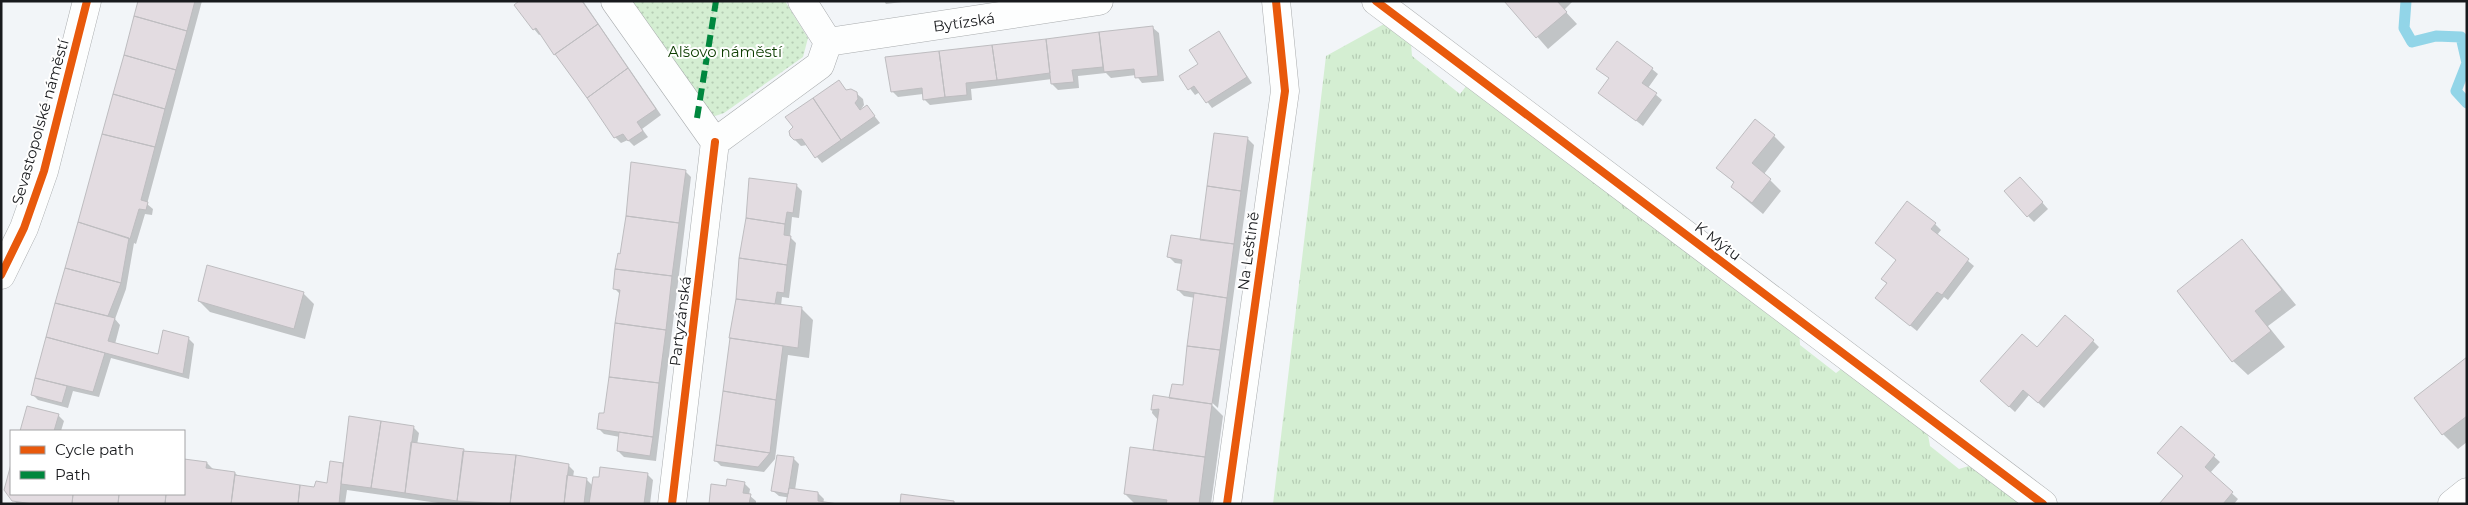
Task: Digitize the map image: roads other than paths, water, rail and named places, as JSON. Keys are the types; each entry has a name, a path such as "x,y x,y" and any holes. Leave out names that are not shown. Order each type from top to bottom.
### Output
{"street":[{"name":"Sevastopolské náměstí","path":"1,275 24,228 44,171 87,1"},
{"path":"615,1 715,142 820,65 828,42 802,1"},
{"name":"Bytízská","path":"828,42 1100,1"},
{"name":"Na Leštině","path":"1226,504 1285,91 1276,1"},
{"name":"K Mýtu","path":"1376,1 2043,504"},
{"name":"Partyzánská","path":"672,504 715,142"},
{"path":"2452,504 2467,492"}],"waterway":[{"path":"2406,1 2404,28 2412,42 2436,36 2461,37 2467,63 2456,91 2467,103"}],"park label":[{"name":"Alšovo náměstí","path":"725,51"}]}
